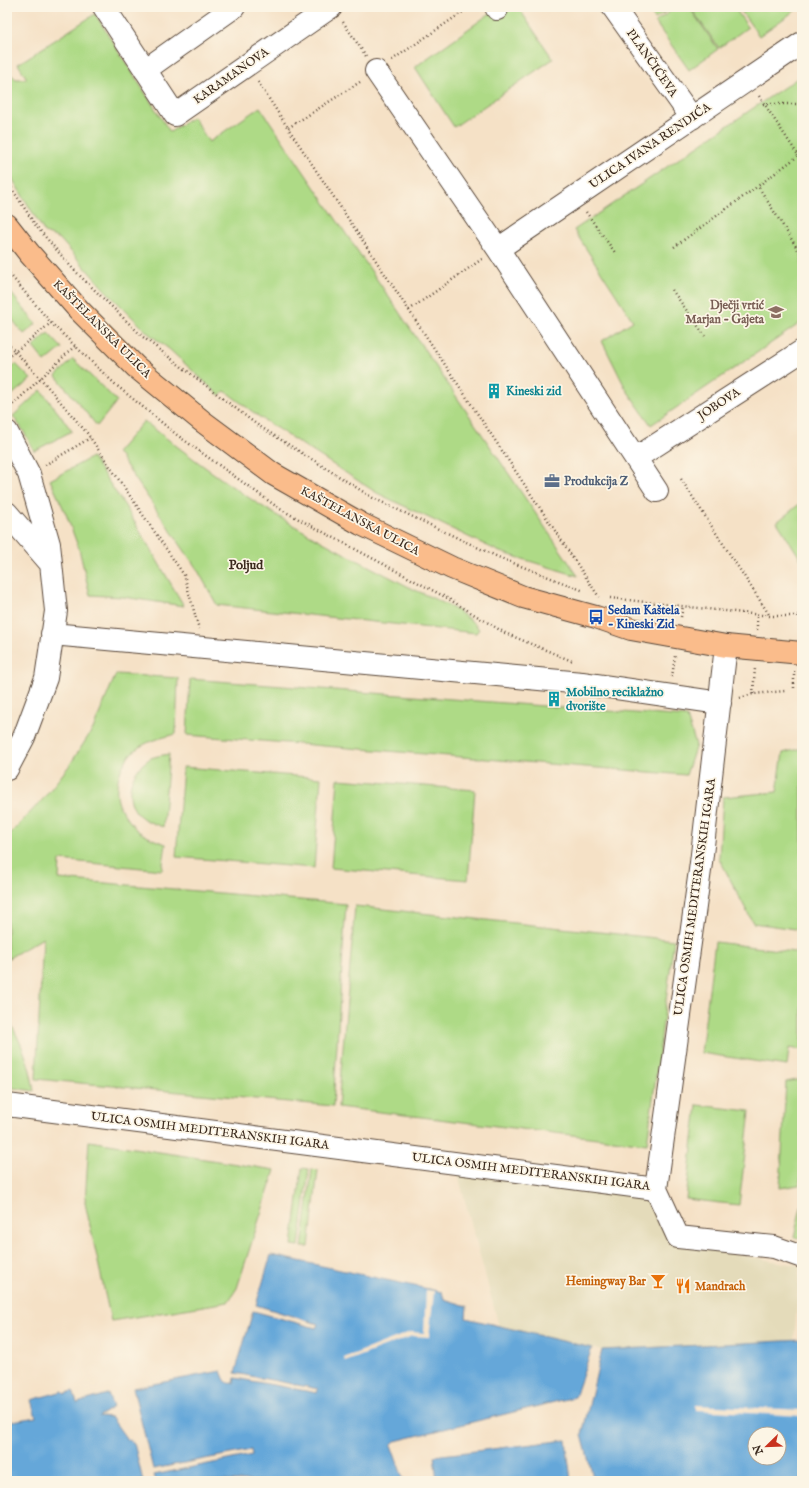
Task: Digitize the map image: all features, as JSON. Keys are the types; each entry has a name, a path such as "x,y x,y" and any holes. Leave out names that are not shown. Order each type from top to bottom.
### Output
{"main road":[{"name":"KAŠTELANSKA ULICA","path":"7,225 29,253 80,310 136,367 202,421 273,474 361,524 452,568 523,597 596,617 631,629 726,646 802,653"}],"street":[{"name":"KARAMANOVA","path":"104,7 175,115 247,65 335,11"},
{"path":"145,70 234,7"},
{"name":"PLANČIĆEVA","path":"613,7 692,118"},
{"name":"ULICA IVANA RENDIĆA","path":"498,249 802,43"},
{"path":"376,71 498,249 657,491"},
{"name":"JOBOVA","path":"636,458 802,351"},
{"path":"7,432 30,474 49,544 56,611 46,678 24,737 7,769"},
{"path":"7,513 51,564"},
{"path":"52,634 582,683 720,703"},
{"name":"ULICA OSMIH MEDITERANSKIH IGARA","path":"7,1105 656,1189 701,863 726,646"},
{"path":"656,1189 678,1237 774,1247 802,1257"}],"path":[{"path":"288,128 376,71 470,7"},
{"path":"335,11 376,71"},
{"path":"247,65 600,596"},
{"path":"748,80 802,160"},
{"path":"763,104 802,104"},
{"path":"674,247 798,156"},
{"path":"7,181 36,226 73,269 143,337 256,424 373,498 498,557 591,594"},
{"path":"758,186 802,256"},
{"path":"575,196 616,254"},
{"path":"409,310 498,249"},
{"path":"672,290 705,336"},
{"path":"7,358 51,323"},
{"path":"7,344 41,379 90,438 184,575 204,648"},
{"path":"7,410 75,346"},
{"path":"30,474 90,438"},
{"path":"681,479 770,616"},
{"path":"610,598 770,616 802,616"}],"shaded area":[{"path":"456,1167 649,1195 672,1242 800,1266 794,1340 602,1350 499,1326"}],"green space":[{"path":"499,7 518,7 553,59 454,127 415,67"},
{"path":"646,7 673,7 655,19"},
{"path":"677,7 689,7 718,49 689,70 655,22"},
{"path":"690,7 734,7 748,27 719,48"},
{"path":"738,7 800,7 759,36"},
{"path":"95,14 170,132 193,117 209,142 260,107 578,576 500,552 377,493 261,418 225,391 219,395 169,349 148,333 104,289 60,239 45,233 7,170 7,71 16,79 27,79 18,64"},
{"path":"802,75 802,322 651,425 626,389 602,341 633,321 574,230"},
{"path":"7,288 36,324 24,334 7,313"},
{"path":"48,333 62,348 45,362 33,347"},
{"path":"73,359 117,401 97,426 56,376"},
{"path":"16,364 31,379 7,399 7,371"},
{"path":"41,390 72,431 34,451 24,432 13,416"},
{"path":"144,421 210,471 294,526 326,544 456,610 479,629 476,633 217,605 197,569 117,452"},
{"path":"92,457 125,506 184,606 123,597 90,595 79,549 66,514 50,480"},
{"path":"802,502 802,561 777,522"},
{"path":"116,674 178,678 176,734 149,742 134,751 121,769 117,785 120,807 135,828 148,837 166,844 162,870 60,860 59,879 346,904 333,1106 36,1079 43,938 7,959 7,837 43,799 69,766 93,729"},
{"path":"190,679 687,717 696,745 686,775 187,735"},
{"path":"802,748 802,930 753,923 719,858 723,797 777,792 783,753"},
{"path":"169,754 163,827 152,823 136,812 132,805 130,789 134,775 144,763 151,758"},
{"path":"183,767 321,778 314,868 176,857"},
{"path":"338,779 475,790 468,880 331,868"},
{"path":"355,906 674,940 647,1144 338,1107"},
{"path":"715,942 802,953 802,1050 789,1048 787,1066 701,1053"},
{"path":"7,1017 24,1052 34,1091 7,1087"},
{"path":"802,1079 802,1174 799,1185 780,1188 786,1082"},
{"path":"697,1105 750,1111 739,1205 686,1199"},
{"path":"89,1141 275,1170 237,1288 228,1302 111,1321 85,1203"},
{"path":"302,1168 309,1169 299,1246 292,1245"},
{"path":"312,1169 318,1170 309,1247 302,1247"},
{"path":"802,1203 802,1239 794,1237"}],"water":[{"path":"271,1255 442,1292 444,1299 467,1306 466,1318 592,1348 575,1397 395,1441 391,1445 404,1481 156,1481 154,1475 252,1455 251,1450 153,1469 133,1388 221,1371 225,1380 229,1383 234,1383 235,1378 317,1393 318,1389 235,1373 253,1311 316,1328 318,1324 256,1305"},
{"path":"802,1340 802,1481 594,1481 582,1435 602,1350"},
{"path":"63,1391 64,1394 73,1391 77,1403 108,1394 113,1407 99,1416 111,1417 126,1438 134,1443 143,1481 7,1481 7,1422 36,1417 31,1400"},
{"path":"566,1440 571,1481 437,1481 434,1456"}],"pier":[{"path":"426,1290 434,1291 429,1337 412,1336 345,1362 344,1358 410,1332 424,1333"},
{"path":"696,1405 802,1410 802,1416 696,1410"}],"place":[{"name":"Dječji vrtić Marjan - Gajeta","path":"776,312"},
{"name":"Kineski zid","path":"494,391"},
{"name":"Produkcija Z","path":"552,481"},
{"name":"Sedam Kaštela - Kineski Zid","path":"596,617"},
{"name":"Mobilno reciklažno dvorište","path":"554,699"},
{"name":"Hemingway Bar","path":"658,1281"},
{"name":"Mandrach","path":"683,1286"}],"district":[{"name":"Poljud","path":"246,565"}]}
